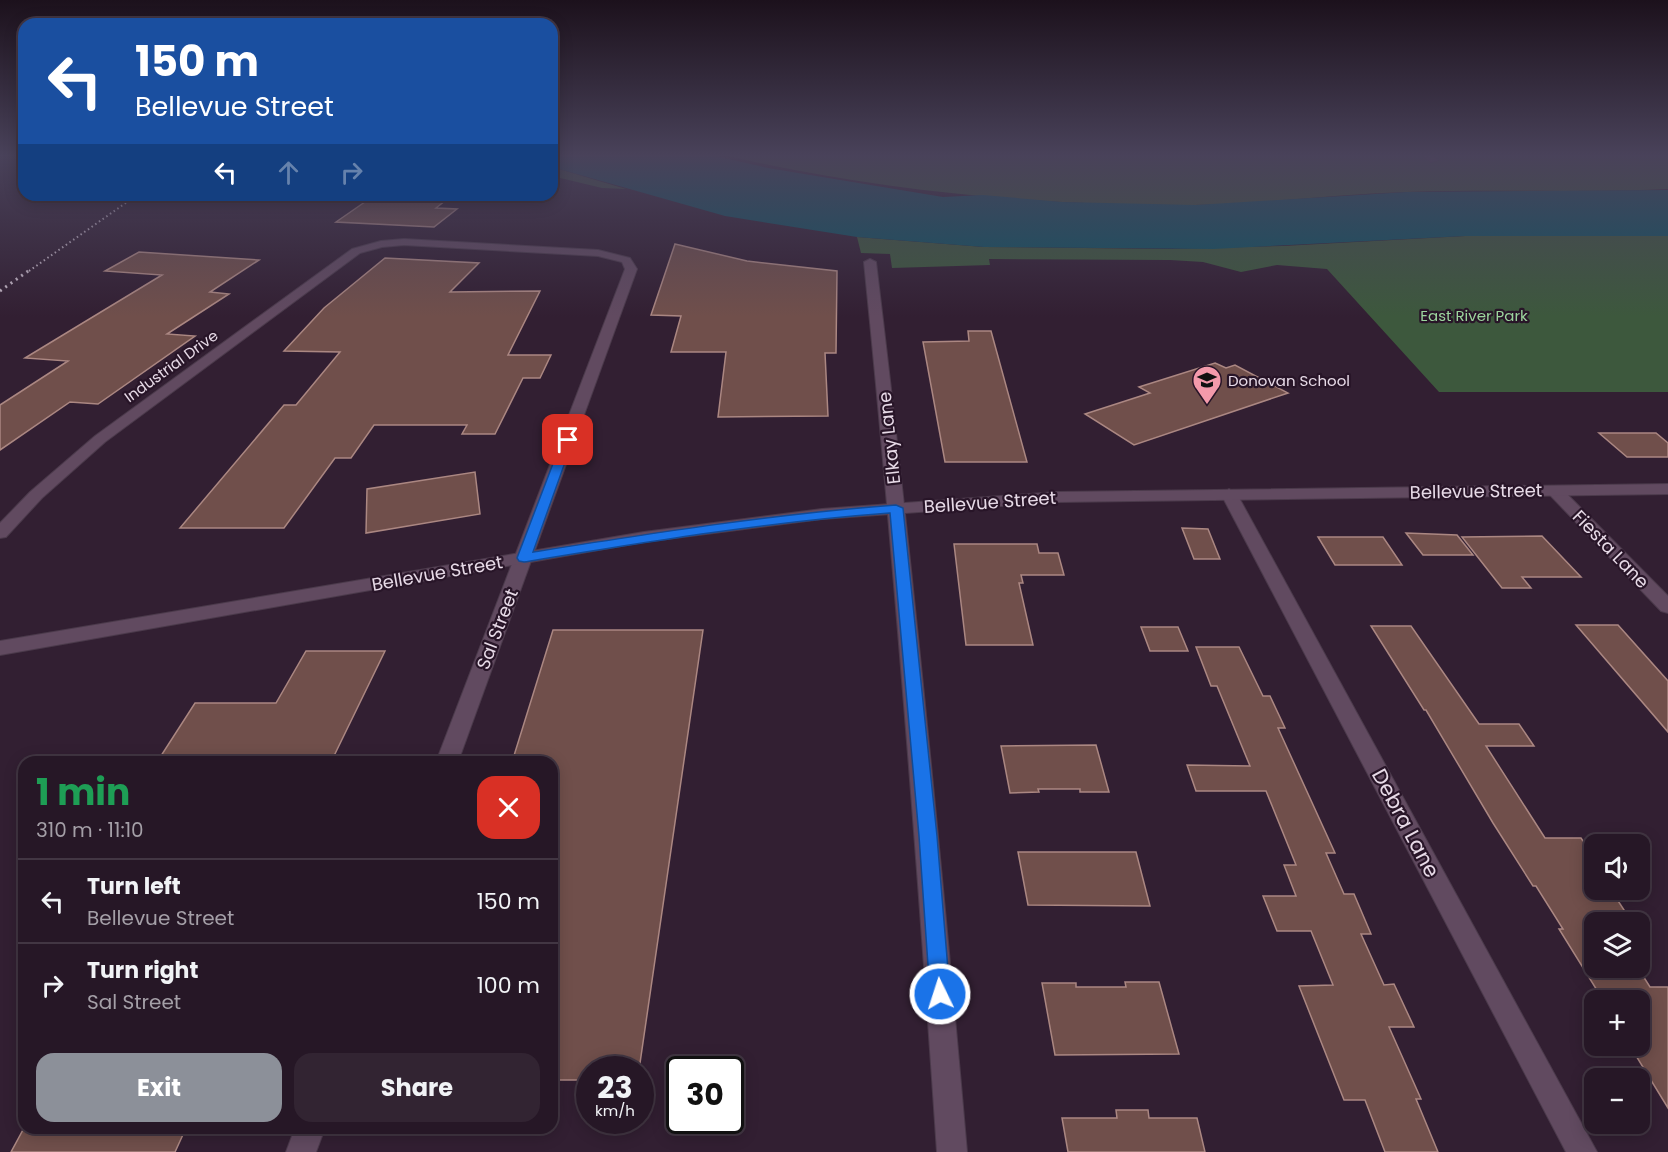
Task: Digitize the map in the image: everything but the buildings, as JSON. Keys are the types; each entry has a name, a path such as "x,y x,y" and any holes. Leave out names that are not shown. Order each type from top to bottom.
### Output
{"street":[{"name":"Industrial Drive","path":"0,533 36,495 100,439 349,255 376,245 404,242 598,253 626,260"},
{"name":"Sal Street","path":"449,756 631,269 626,260"},
{"name":"Elkay Lane","path":"870,262 928,836 952,1152"},
{"name":"Bellevue Street","path":"0,648 524,558 717,527 822,514 1018,498 1668,489"},
{"name":"Fiesta Lane","path":"1555,490 1668,607"},
{"name":"Debra Lane","path":"1229,494 1582,1152"},
{"path":"301,1152 308,1134"}],"green space":[{"name":"East River Park","path":"1465,236 1668,236 1668,392 1439,392 1327,269 1277,265 1241,272 1203,262 1170,260 989,259 990,265 892,268 890,254 861,253 857,237 984,247 1172,249 1283,246"}],"water":[{"path":"703,210 1668,210 1668,236 1465,236 1213,249 984,247 857,237 725,216"}],"railway":[{"path":"29,271 116,210"},
{"path":"0,291 31,269"}],"place":[{"name":"Donovan School","path":"1207,406"}],"route":[{"path":"568,440 524,558 717,527 822,514 896,508 928,836 940,994"}]}
